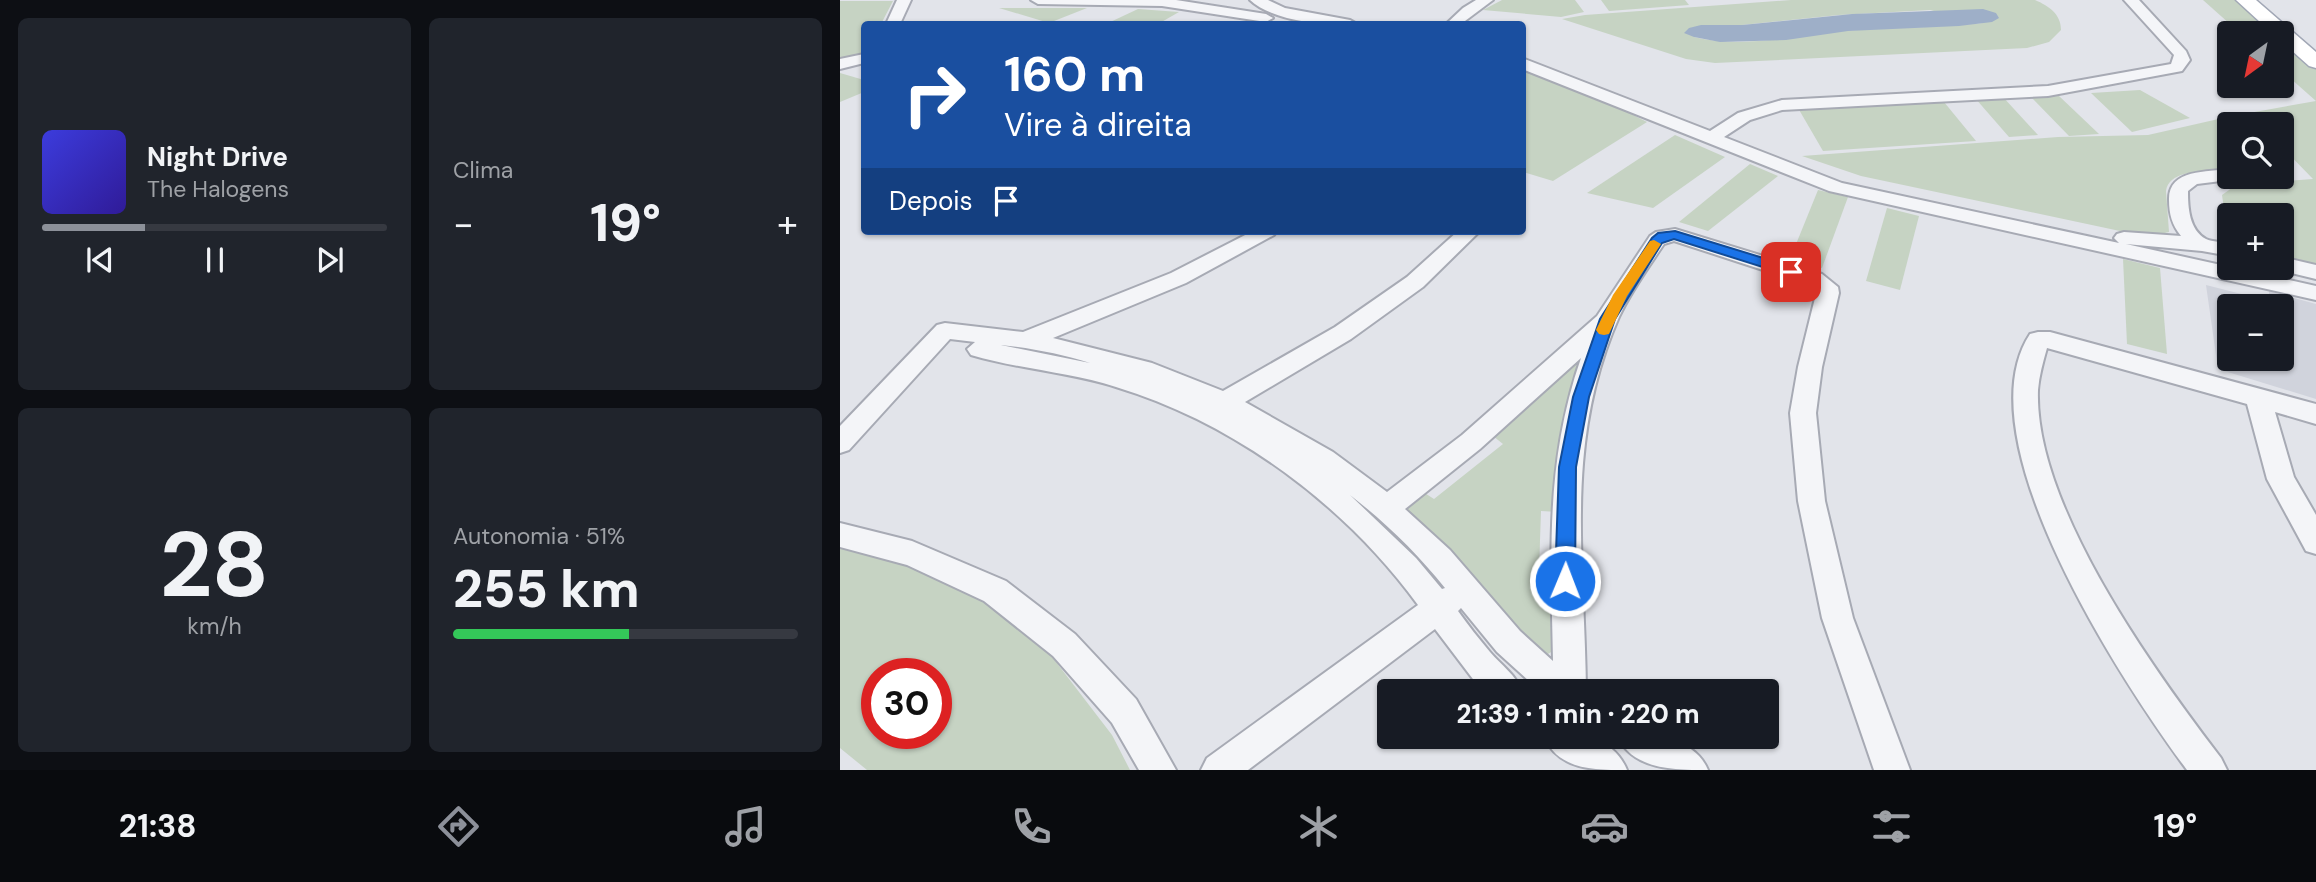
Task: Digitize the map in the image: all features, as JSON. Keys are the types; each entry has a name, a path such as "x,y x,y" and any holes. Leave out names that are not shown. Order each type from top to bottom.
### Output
{"main road":[{"path":"2245,0 2270,9 2316,62"}],"street":[{"path":"894,21 904,0"},
{"path":"1038,0 1161,1 1283,21"},
{"path":"1457,21 1486,0"},
{"path":"1716,134 1753,112 1782,105 2049,91 2167,72 2176,68 2182,60 2181,54 2131,0"},
{"path":"1223,11 1248,1 1281,12 1333,21"},
{"path":"1248,1 1266,18"},
{"path":"1526,54 1546,60 1836,187 2217,271"},
{"path":"840,64 861,60"},
{"path":"1526,65 1716,134 1851,178 2115,236 2161,242 2197,242 2217,246"},
{"path":"2197,242 2183,229 2180,221 2178,189 2192,179 2217,176"},
{"path":"1026,340 1197,271 1260,235"},
{"path":"1217,407 1343,333 1415,282 1466,235"},
{"path":"1568,679 1565,581 1567,467 1581,397 1608,319 1657,240 1668,235 1814,279 1827,287 1828,293 1811,356 1803,416 1811,508 1829,584 1873,723 1892,770"},
{"path":"2294,267 2316,272"},
{"path":"2256,280 2316,293"},
{"path":"1385,508 1428,478 1492,426 1608,319"},
{"path":"840,443 937,338 983,333 1026,340 1095,355 1166,376 1217,407 1312,450 1385,508 1425,545 1521,654 1553,679"},
{"path":"937,338 1088,371 1217,407 1291,462 1358,518 1407,568 1437,610 1496,679"},
{"path":"2209,770 2111,629 2064,540 2033,455 2026,390 2036,343 2044,339 2316,414"},
{"path":"2258,398 2281,480 2316,541"},
{"path":"840,534 912,554 995,591 1063,645 1124,711 1158,770"},
{"path":"1219,770 1437,610 1463,587"},
{"path":"1578,749 1609,770"},
{"path":"1655,749 1690,770"}],"shaded area":[{"path":"2206,285 2241,294 2217,294 2217,362"},
{"path":"2294,298 2316,304 2316,399 2225,371 2294,371"}],"green space":[{"path":"1502,0 1575,0 1584,12 1561,17 1483,10"},
{"path":"1601,0 1685,0 1689,5 1609,11"},
{"path":"1791,0 2035,0 2053,11 2059,19 2061,30 2049,42 2027,48 1715,63 1686,59 1562,19","holes":["1930,10 1983,23 1843,31 1731,42 1694,37 1701,25 1742,25 1839,15"]},
{"path":"2203,0 2242,0 2267,21 2227,21"},
{"path":"840,1 893,1 883,21 861,21 861,53 840,61"},
{"path":"999,8 1087,8 1054,21 1042,21"},
{"path":"1138,9 1179,12 1163,21 1112,21"},
{"path":"2294,44 2316,62 2316,101 2294,82"},
{"path":"1526,68 1580,88 1647,122 1553,181 1526,173"},
{"path":"840,73 861,79 861,93 840,102"},
{"path":"2140,90 2190,118 2132,132 2091,93"},
{"path":"2059,96 2099,134 2069,136 2031,97"},
{"path":"2003,97 2038,135 2009,137 1975,98"},
{"path":"2316,101 2316,264 2294,259 2294,203 2223,203 2222,195 2230,189 2294,189 2294,180 2313,179 2294,159 2294,112 2255,112"},
{"path":"1944,102 1976,141 1823,151 1798,108"},
{"path":"2217,119 2217,171 2183,174 2169,183 2166,191 2169,232 2148,237 1861,176 1802,156 2058,137 2148,135"},
{"path":"1675,135 1725,157 1653,208 1587,193"},
{"path":"1750,164 1778,176 1708,231 1679,222"},
{"path":"1818,190 1848,197 1822,268 1790,259"},
{"path":"1887,208 1919,216 1900,290 1866,281"},
{"path":"2123,259 2160,268 2167,354 2127,344"},
{"path":"1583,355 1558,512 1541,511 1538,600 1555,602 1556,649 1548,654 1539,653 1402,506 1420,490 1434,499 1503,444 1493,436"},
{"path":"840,540 981,591 1043,645 1112,735 1130,770 867,770 840,748"}],"water":[{"path":"1983,9 1996,13 1999,18 1992,22 1959,26 1848,31 1786,40 1720,42 1684,33 1689,28 1701,25 1742,25 1852,14"}],"slow traffic":[{"path":"1604,330 1620,295 1654,244"}],"route":[{"path":"1565,581 1567,467 1581,397 1608,319 1620,295 1657,240 1662,236 1675,235 1791,272"}]}
